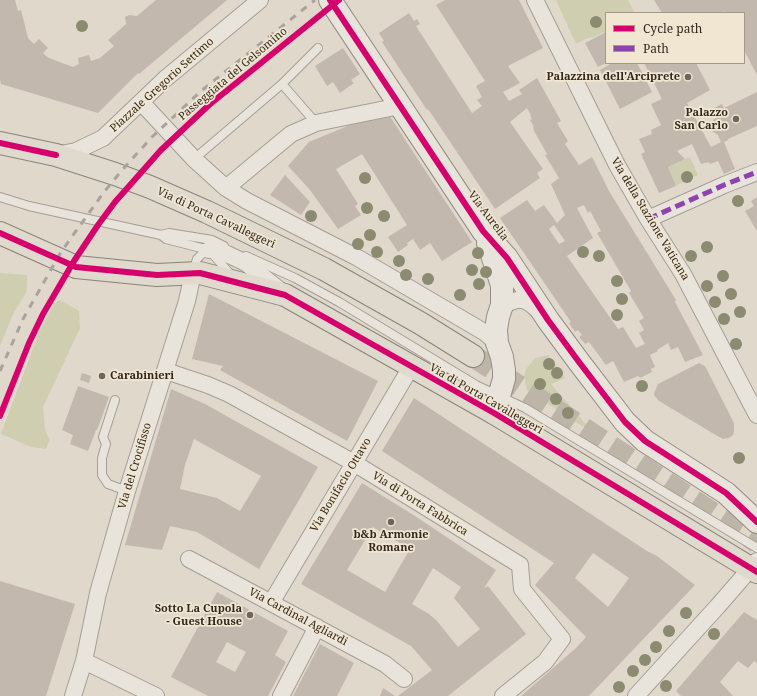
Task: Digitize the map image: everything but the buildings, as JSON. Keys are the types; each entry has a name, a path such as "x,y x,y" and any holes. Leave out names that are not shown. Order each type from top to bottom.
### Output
{"main road":[{"name":"Via di Porta Cavalleggeri","path":"0,143 56,155 114,174 150,187 207,212 330,272 420,323 473,356"},
{"name":"Via di Porta Cavalleggeri","path":"0,233 76,267 157,275 193,273 208,275 285,295 411,367 497,404 756,562"}],"street":[{"name":"Piazzale Gregorio Settimo","path":"56,155 88,146 103,138 170,75 260,0"},
{"name":"Via Aurelia","path":"330,0 484,231 508,258 548,320 613,408 639,437 726,493 757,522"},
{"name":"Via della Stazione Vaticana","path":"535,0 617,165 648,219 683,274 757,415"},
{"path":"140,102 194,159 226,188 247,202 358,258 484,332 497,343"},
{"path":"226,188 291,134 316,123 400,106"},
{"path":"648,219 757,172"},
{"path":"484,231 502,285 502,305 496,324 497,343 502,357 504,379 497,404"},
{"path":"0,246 27,244"},
{"path":"209,250 218,250 246,263 285,295"},
{"name":"Via del Crocifisso","path":"73,696 84,661 98,593 127,492 187,301 193,273"},
{"path":"502,305 516,300 524,300 531,304 548,320"},
{"name":"Via Bonifacio Ottavo","path":"271,603 411,367"},
{"name":"Via di Porta Fabbrica","path":"166,371 223,390 354,463 520,565 522,589 562,639 545,662 503,696"},
{"name":"Via Cardinal Agliardi","path":"189,560 385,664 404,679"},
{"path":"646,693 756,562"},
{"path":"280,696 317,627"},
{"path":"84,661 156,696"}],"lane":[{"path":"194,159 282,84 318,48"},
{"path":"282,84 316,123"},
{"path":"0,197 29,206 161,235 166,239 209,250 237,282"},
{"name":"Via di Porta Cavalleggeri","path":"161,235 169,234 212,240 295,278 476,384 497,404"},
{"path":"193,273 197,259 209,250"},
{"path":"115,400 103,437 106,444 102,458 102,475 108,484 127,492"}],"green space":[{"path":"556,0 628,0 634,12 605,12 605,32 576,44"},
{"path":"690,157 698,175 676,186 668,167"},
{"path":"0,273 27,275 27,291 13,314 0,346"},
{"path":"60,300 79,311 80,328 43,407 45,429 49,440 46,449 31,447 1,434 38,335 55,303"},
{"path":"548,355 565,378 551,384 587,426 585,428 527,390 524,376 526,369 535,358"}],"tunnel":[{"path":"473,356 757,542"}],"railway":[{"path":"0,371 23,319 61,252 104,192 123,169 152,137 201,91 315,0"}],"marked path":[{"path":"648,219 757,172"}],"cycle path":[{"path":"330,0 483,231 507,258 548,320 625,422 645,441 726,493 757,522"},
{"name":"Passeggiata del Gelsomino","path":"0,416 29,343 43,314 74,261 115,202 161,150 209,105 339,0"},
{"path":"0,143 56,155"},
{"path":"0,233 76,267 157,275 200,273 285,295 494,413 757,572"}],"place":[{"name":"Palazzina dell'Arciprete","path":"688,77"},
{"name":"Palazzo San Carlo","path":"736,119"},
{"name":"Carabinieri","path":"102,376"},
{"name":"b&b Armonie Romane","path":"391,522"},
{"name":"Sotto La Cupola - Guest House","path":"250,615"}]}
